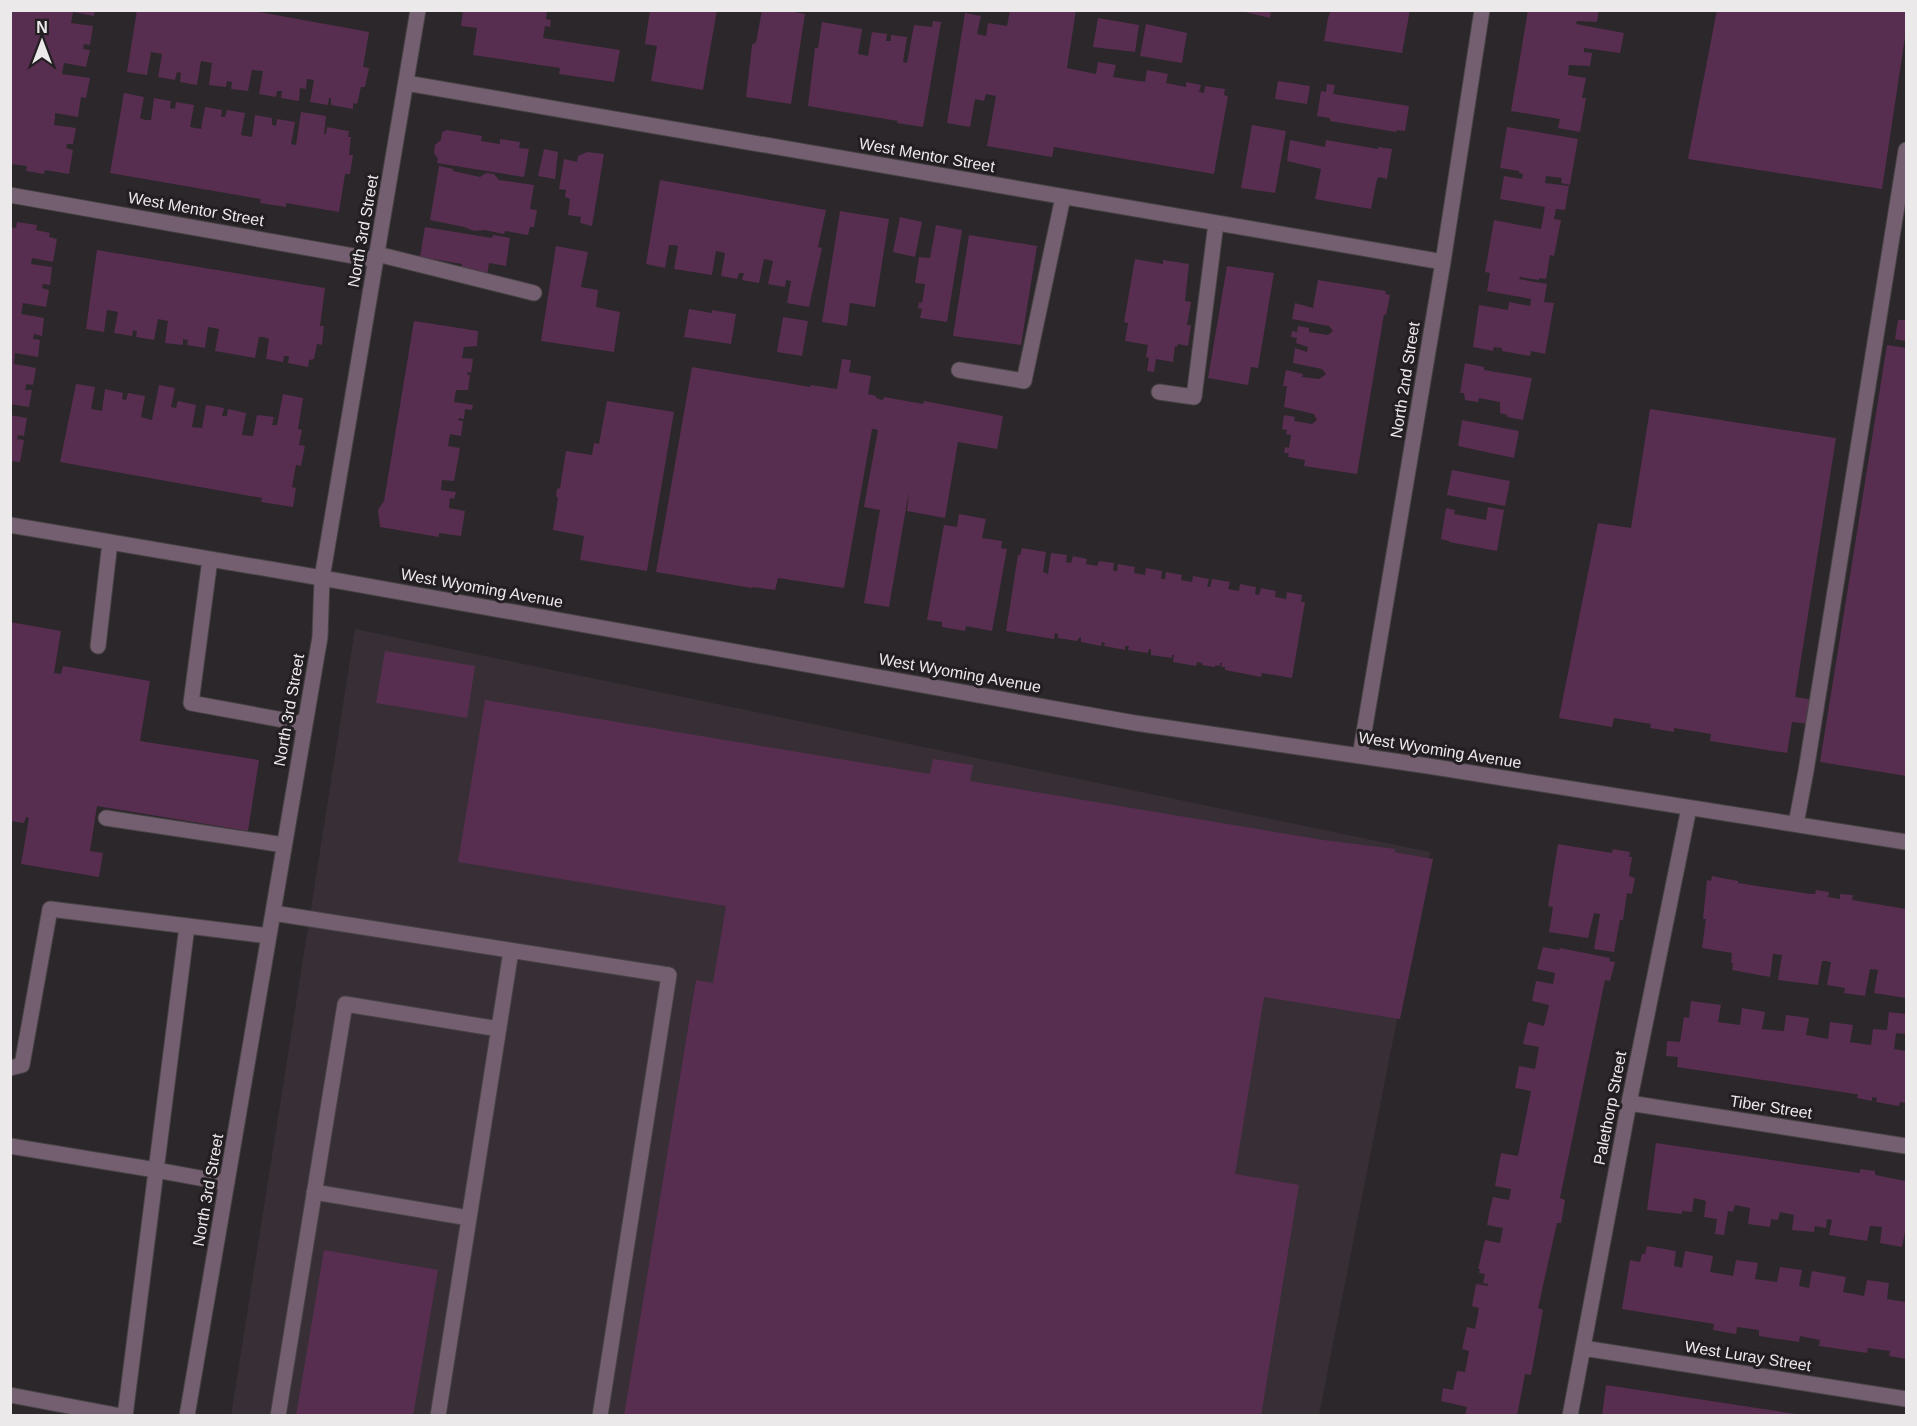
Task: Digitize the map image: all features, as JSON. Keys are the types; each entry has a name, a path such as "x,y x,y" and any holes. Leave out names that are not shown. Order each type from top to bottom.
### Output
{"street":[{"name":"North 3rd Street","path":"187,1416 320,638 322,578 418,10"},
{"name":"North 2nd Street","path":"1360,756 1443,262 1482,10"},
{"name":"West Mentor Street","path":"406,83 1443,262"},
{"path":"1796,824 1906,150"},
{"name":"West Mentor Street","path":"10,195 376,257 534,293"},
{"path":"959,370 1024,381 1063,197"},
{"path":"1159,392 1194,397 1216,223"},
{"name":"West Wyoming Avenue","path":"10,525 322,578 1135,723 1428,766 1906,842"},
{"path":"98,646 110,542"},
{"path":"210,559 191,703 305,724"},
{"name":"Palethorp Street","path":"1570,1416 1629,1103 1689,808"},
{"path":"106,818 284,845"},
{"path":"10,1068 22,1065 50,909 269,936"},
{"path":"273,913 669,975 600,1416"},
{"path":"10,1395 123,1416 187,926"},
{"path":"438,1416 511,951"},
{"path":"278,1416 345,1004 499,1029"},
{"name":"Tiber Street","path":"1629,1103 1906,1146"},
{"path":"10,1146 227,1184"},
{"path":"315,1192 470,1218"},
{"name":"West Luray Street","path":"1583,1348 1906,1399"}],"shaded area":[{"path":"355,629 1430,852 1319,1415 231,1416"}],"building":[{"path":"10,10 95,10 94,16 73,12 71,23 93,26 90,45 84,44 83,49 90,50 86,67 64,63 62,74 90,78 86,98 81,97 78,117 55,113 54,125 76,128 73,144 67,144 66,148 73,150 69,174 45,170 44,174 26,171 27,166 10,164"},
{"path":"137,10 248,10 369,32 363,67 369,68 365,87 361,87 357,104 353,103 353,109 331,105 331,98 329,98 328,105 310,102 314,80 307,79 306,89 300,88 299,101 281,98 282,91 277,91 276,97 259,94 263,71 252,70 248,91 231,89 232,82 227,81 226,87 209,85 212,63 201,61 197,85 180,82 181,73 177,72 175,80 158,77 162,54 151,52 147,75 127,72"},
{"path":"463,10 547,11 546,19 551,20 550,27 545,26 543,38 620,50 614,82 559,74 560,68 473,55 477,28 461,26"},
{"path":"650,10 717,10 703,90 651,81 657,46 645,44"},
{"path":"762,10 784,10 805,14 791,104 746,97 752,45 756,42"},
{"path":"1010,10 1076,10 1067,68 1096,74 1098,62 1116,65 1113,77 1145,82 1147,70 1168,74 1166,83 1186,87 1186,82 1201,85 1199,92 1204,93 1205,86 1225,89 1224,95 1228,96 1214,174 1054,147 1052,157 987,146 996,96 986,94 984,101 975,99 970,127 947,123 965,13 981,16 977,34 986,36 988,23 1007,26"},
{"path":"1237,10 1271,10 1270,18"},
{"path":"1331,10 1410,10 1402,53 1324,41"},
{"path":"1528,10 1599,10 1597,22 1577,21 1576,24 1624,33 1620,53 1584,48 1584,52 1592,53 1590,66 1569,65 1568,75 1586,78 1582,98 1586,98 1580,132 1558,128 1560,119 1511,111"},
{"path":"1717,10 1906,10 1906,31 1882,189 1688,159"},
{"path":"1098,18 1139,25 1135,52 1093,47"},
{"path":"933,21 941,22 923,127 808,106 815,48 818,48 822,22 862,29 858,54 868,56 872,32 887,34 886,41 891,41 891,35 907,37 903,62 907,63 914,25 932,27"},
{"path":"1146,24 1187,33 1182,63 1140,56"},
{"path":"1278,81 1310,86 1307,104 1275,99"},
{"path":"1327,84 1335,85 1333,94 1409,106 1405,131 1397,130 1396,132 1330,121 1330,118 1317,116 1321,91 1326,92"},
{"path":"124,93 144,97 140,118 145,120 151,120 154,98 171,101 170,108 175,109 176,102 194,105 190,127 201,129 205,107 222,110 221,117 225,117 227,110 245,113 241,135 252,137 255,115 272,118 272,125 276,126 277,119 295,122 291,144 296,145 301,112 326,116 324,134 326,134 327,127 349,131 348,137 351,137 349,155 353,155 350,174 345,174 339,212 286,203 286,207 260,203 261,199 110,173"},
{"path":"1252,125 1286,131 1275,193 1241,188"},
{"path":"1507,127 1578,139 1570,185 1561,183 1562,178 1546,176 1545,183 1569,186 1565,210 1556,209 1554,219 1561,220 1554,256 1550,255 1546,279 1520,277 1519,279 1547,284 1544,302 1554,303 1545,354 1531,351 1530,356 1502,351 1502,348 1494,347 1493,351 1473,347 1479,305 1508,310 1509,302 1530,306 1531,299 1487,291 1490,273 1485,272 1494,220 1541,229 1545,207 1500,199 1504,176 1522,179 1523,174 1519,171 1500,168"},
{"path":"447,130 482,136 481,141 500,144 500,139 520,142 519,148 529,149 524,177 437,163 438,159 434,153 435,145 441,140 442,132"},
{"path":"1290,140 1325,147 1326,140 1378,149 1378,147 1392,149 1387,179 1379,177 1377,179 1371,209 1315,199 1321,169 1287,161"},
{"path":"544,149 558,152 555,179 538,176"},
{"path":"587,152 604,154 592,226 580,223 581,217 568,215 570,199 565,197 566,190 559,189 564,159 577,162 578,156"},
{"path":"439,166 480,177 486,173 494,174 499,180 534,185 530,209 537,210 534,227 530,227 528,235 505,231 504,234 484,230 474,231 430,220"},
{"path":"660,180 826,210 818,247 822,248 809,307 787,303 791,281 786,280 785,287 768,284 773,261 764,259 759,283 742,280 744,273 739,273 737,279 721,276 725,253 716,251 712,275 674,269 678,246 673,245 669,245 665,268 646,264"},
{"path":"840,211 889,219 875,307 850,303 847,326 822,322"},
{"path":"900,217 922,222 915,257 893,252"},
{"path":"17,222 37,225 36,230 50,233 49,237 57,239 53,262 32,258 31,264 52,267 50,285 43,284 42,288 49,290 46,307 23,303 21,314 44,318 42,336 34,334 33,339 40,340 38,357 15,353 14,364 36,368 33,385 26,384 25,390 32,390 29,407 10,404 10,227 16,228"},
{"path":"936,225 962,230 947,322 920,318 922,309 918,308 919,302 922,303 925,284 915,283 919,257 930,258"},
{"path":"425,227 492,238 493,235 510,238 506,266 489,263 487,275 461,271 462,264 420,257"},
{"path":"969,235 1037,246 1021,345 953,336"},
{"path":"556,246 588,252 581,287 598,290 596,307 620,312 614,352 541,341"},
{"path":"97,250 325,288 320,326 324,326 322,345 317,344 314,359 309,360 308,367 288,363 289,356 284,356 283,362 266,359 269,339 264,337 259,337 255,358 215,351 219,329 208,327 205,348 187,345 188,340 183,339 183,345 165,343 168,321 158,319 154,340 136,337 137,331 133,330 132,336 114,333 118,312 107,310 104,332 86,329"},
{"path":"1135,259 1163,264 1163,260 1189,264 1185,301 1191,302 1187,325 1191,325 1188,346 1178,344 1177,347 1175,346 1173,362 1156,359 1154,372 1147,371 1148,345 1125,341 1128,323 1124,322"},
{"path":"1227,266 1274,273 1258,368 1251,367 1248,385 1208,378"},
{"path":"1318,280 1386,291 1385,294 1390,295 1386,315 1384,314 1357,474 1304,466 1305,460 1288,457 1289,453 1284,453 1285,447 1289,448 1291,435 1286,434 1287,430 1282,429 1284,415 1295,417 1294,421 1312,424 1317,420 1314,414 1284,407 1287,386 1283,386 1286,370 1303,374 1302,377 1319,379 1326,374 1322,369 1293,363 1295,348 1307,352 1308,347 1296,343 1297,338 1291,337 1292,331 1297,332 1298,326 1309,328 1309,332 1328,335 1333,331 1329,326 1292,319 1295,303 1313,308"},
{"path":"689,309 736,314 731,344 684,337"},
{"path":"783,317 808,321 802,356 777,352"},
{"path":"1898,320 1906,320 1906,341 1895,339"},
{"path":"414,321 478,331 477,346 464,347 463,352 462,358 473,359 471,373 468,372 467,375 470,375 468,390 456,390 454,402 473,405 472,410 465,409 464,419 459,418 458,420 463,421 461,436 450,434 448,446 460,448 454,481 442,480 441,490 456,492 454,499 450,498 449,508 465,511 461,536 439,533 439,537 380,527 378,510 384,501"},
{"path":"1887,345 1906,348 1906,776 1820,762"},
{"path":"842,359 851,360 849,372 871,376 868,394 876,398 883,400 884,397 923,404 924,401 1003,416 997,449 958,442 945,518 907,511 909,491 889,607 864,603 880,510 864,507 878,430 874,429 872,429 844,588 778,578 775,590 656,572 692,367 810,387 811,385 837,389"},
{"path":"1465,363 1484,367 1484,370 1532,378 1523,420 1500,413 1500,402 1479,398 1478,402 1465,400 1464,393 1460,393"},
{"path":"76,384 95,387 91,409 102,411 105,389 123,393 122,399 126,400 128,393 145,396 141,417 152,420 159,385 175,388 171,407 176,408 178,401 196,405 192,427 202,428 206,405 224,408 222,416 227,416 228,409 246,413 242,435 253,436 257,415 274,417 272,425 277,425 283,394 303,398 298,429 302,430 299,445 305,446 301,466 296,465 292,487 296,488 293,507 261,502 262,498 60,462"},
{"path":"607,401 674,412 647,571 580,560 584,536 553,530 558,498 557,489 560,488 566,451 592,455 594,443 599,444"},
{"path":"1650,409 1836,438 1795,697 1814,700 1809,724 1792,722 1787,753 1710,741 1711,734 1674,728 1674,732 1650,728 1651,724 1614,718 1612,727 1559,718 1598,523 1631,528"},
{"path":"10,415 27,418 24,436 18,435 17,439 24,440 20,462 10,461"},
{"path":"1462,420 1519,431 1514,458 1458,446"},
{"path":"1452,470 1510,481 1505,506 1447,495"},
{"path":"1488,507 1504,510 1497,551 1441,539 1446,508 1455,510 1454,514 1486,520"},
{"path":"959,514 986,519 982,538 1002,541 1001,548 1007,549 992,631 966,626 965,631 942,627 942,622 927,620 944,525 957,527"},
{"path":"1022,548 1046,552 1043,572 1048,574 1051,553 1067,555 1066,562 1071,563 1073,556 1087,559 1086,564 1097,566 1099,561 1114,563 1113,570 1115,571 1117,571 1118,564 1135,567 1134,573 1145,575 1146,568 1162,571 1161,579 1165,579 1166,572 1182,575 1181,580 1192,582 1193,576 1209,579 1207,587 1210,587 1212,579 1230,582 1228,589 1239,591 1240,584 1256,587 1255,594 1259,595 1261,588 1276,591 1275,597 1286,599 1287,592 1302,595 1301,602 1305,602 1292,678 1262,673 1261,677 1225,670 1225,667 1221,667 1222,663 1215,667 1197,662 1196,666 1173,662 1174,655 1172,658 1151,655 1151,649 1148,653 1128,650 1129,646 1125,646 1125,650 1104,646 1105,643 1102,642 1101,646 1081,642 1080,637 1077,641 1058,638 1058,634 1055,633 1054,639 1006,631 1018,555"},
{"path":"10,622 61,631 54,673 61,674 63,666 150,681 140,741 259,760 248,831 97,806 90,851 103,853 99,877 21,864 29,818 26,817 24,823 10,821"},
{"path":"385,651 475,666 467,718 376,703"},
{"path":"485,700 930,774 933,759 973,765 970,781 1323,840 1395,849 1394,852 1433,859 1400,1019 1264,997 1235,1174 1299,1185 1261,1416 624,1416 696,980 713,983 726,906 458,862"},
{"path":"1558,844 1612,853 1613,849 1630,852 1629,857 1632,857 1629,876 1635,878 1632,894 1627,893 1623,920 1620,920 1614,952 1594,949 1600,914 1594,913 1588,938 1549,932 1553,907 1548,906"},
{"path":"1712,876 1738,881 1738,883 1810,894 1815,894 1816,890 1829,892 1828,897 1840,899 1840,894 1853,895 1852,900 1906,909 1906,998 1874,993 1878,970 1870,969 1865,996 1844,993 1845,988 1827,985 1831,962 1826,961 1822,961 1818,985 1778,980 1782,955 1773,954 1770,977 1732,970 1732,953 1702,948 1706,919 1703,919 1707,880 1711,881"},
{"path":"1543,947 1610,958 1609,961 1615,962 1610,981 1605,980 1560,1198 1565,1200 1561,1223 1557,1223 1538,1308 1543,1310 1531,1375 1525,1374 1517,1416 1465,1416 1467,1407 1441,1401 1443,1388 1453,1390 1457,1371 1465,1372 1469,1351 1462,1349 1467,1327 1475,1329 1479,1308 1472,1306 1476,1284 1488,1286 1483,1283 1485,1274 1479,1273 1480,1269 1478,1269 1485,1240 1500,1243 1503,1228 1487,1225 1493,1197 1509,1200 1511,1189 1495,1186 1501,1153 1518,1156 1531,1091 1515,1088 1519,1066 1535,1069 1539,1047 1523,1044 1528,1022 1544,1026 1549,1005 1532,1001 1536,981 1553,984 1555,973 1537,969"},
{"path":"1691,1001 1721,1005 1718,1022 1740,1025 1742,1008 1765,1012 1762,1029 1784,1031 1786,1015 1809,1018 1806,1035 1828,1039 1830,1022 1853,1025 1850,1042 1871,1045 1873,1029 1887,1030 1889,1012 1906,1014 1906,1034 1896,1033 1894,1049 1906,1051 1906,1103 1900,1102 1899,1106 1876,1102 1877,1098 1872,1097 1872,1101 1857,1098 1858,1094 1677,1067 1678,1057 1666,1056 1667,1041 1680,1042 1684,1017 1689,1018"},
{"path":"1656,1143 1860,1173 1860,1169 1875,1171 1875,1175 1906,1181 1906,1233 1902,1247 1880,1243 1882,1227 1870,1226 1867,1241 1829,1235 1832,1220 1827,1219 1826,1228 1815,1226 1814,1232 1792,1230 1794,1215 1780,1212 1778,1220 1771,1219 1770,1227 1748,1224 1750,1208 1735,1205 1733,1212 1728,1211 1724,1235 1715,1234 1717,1219 1704,1217 1706,1201 1694,1198 1692,1212 1682,1211 1682,1214 1647,1210"},
{"path":"1647,1246 1676,1251 1674,1266 1682,1268 1685,1251 1713,1256 1710,1272 1733,1276 1736,1260 1758,1263 1755,1279 1777,1282 1780,1267 1802,1270 1799,1286 1809,1288 1812,1271 1846,1277 1843,1292 1864,1296 1867,1280 1889,1283 1887,1299 1906,1302 1906,1359 1889,1356 1890,1351 1868,1348 1867,1353 1819,1346 1820,1340 1800,1336 1799,1342 1759,1336 1759,1330 1737,1327 1736,1334 1713,1330 1714,1324 1622,1309 1630,1260 1640,1262"},
{"path":"324,1250 438,1270 413,1416 296,1416"},
{"path":"1606,1385 1796,1414 1796,1416 1602,1416"}]}
